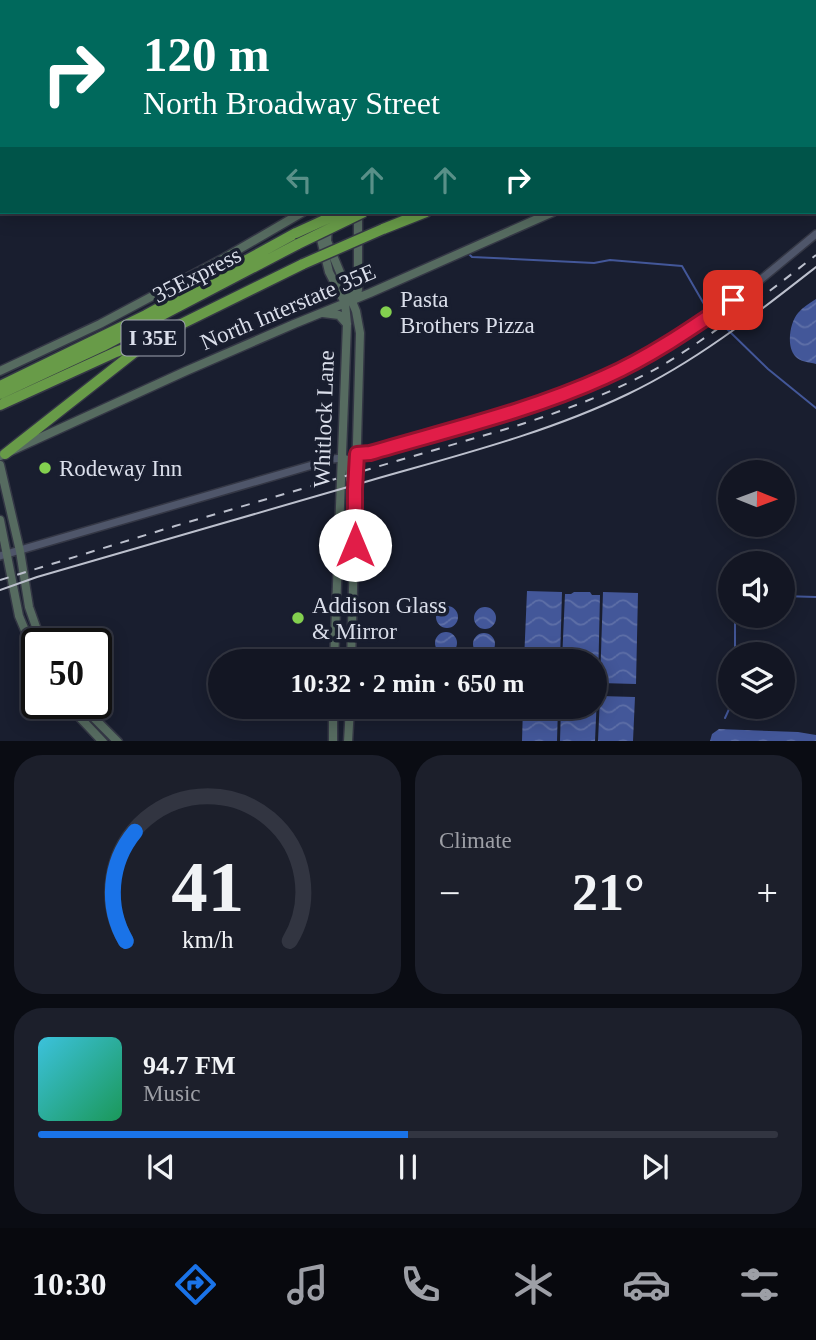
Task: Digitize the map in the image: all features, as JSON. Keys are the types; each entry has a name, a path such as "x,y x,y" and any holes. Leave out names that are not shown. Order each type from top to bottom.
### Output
{"highway":[{"name":"I 35E","path":"1,387 297,239 339,214"},
{"path":"297,239 359,214"},
{"name":"I 35E","path":"0,405 153,338 303,264 421,214"},
{"path":"3,455 153,338"}],"main road":[{"path":"0,372 100,324 300,214"},
{"path":"328,214 327,240 349,301"},
{"path":"349,301 358,290 358,214"},
{"name":"North Interstate 35E","path":"3,455 186,371 548,214"},
{"name":"Whitlock Lane","path":"335,649 349,301"},
{"name":"Whitlock Lane","path":"349,301 358,321 361,347 351,649"},
{"path":"317,314 339,315 347,324"},
{"path":"345,399 348,409 348,451 357,454"},
{"path":"342,458 349,464 350,487 355,489"},
{"path":"0,466 20,551 29,607 36,628"},
{"path":"0,520 4,555 24,628"},
{"path":"82,719 103,741"},
{"path":"95,719 118,741"},
{"path":"333,719 333,741"},
{"path":"348,741 349,719"}],"street":[{"path":"357,454 370,453 516,410 607,376 641,359 704,320 759,281 816,234"},
{"path":"4,555 342,458"}],"water":[{"path":"816,299 816,364 797,358 792,352 790,340 795,317"},
{"path":"527,591 562,592 560,649 525,649"},
{"path":"590,592 592,595 600,595 599,649 563,649 565,594"},
{"path":"603,592 638,593 636,684 607,683 607,649 601,649"},
{"path":"447,606 455,609 458,617 455,625 447,628 439,625 436,617 439,609"},
{"path":"485,607 493,610 496,618 493,626 485,629 477,626 474,618 477,610"},
{"path":"442,633 450,633 456,639 455,649 436,647 436,639"},
{"path":"480,634 488,634 494,640 494,649 474,648 474,640"},
{"path":"607,696 635,697 633,741 598,741 599,719 607,719"},
{"path":"523,719 558,719 557,741 522,741"},
{"path":"561,719 596,719 595,741 560,741"},
{"path":"719,729 798,732 816,735 816,741 710,741 712,734"}],"waterway":[{"path":"469,254 472,257 594,263 610,260 682,266 708,311"},
{"path":"726,328 768,369 816,408"},
{"path":"795,596 816,597"},
{"path":"735,628 735,642"}],"tram line":[{"path":"0,590 470,452 597,408 653,381 702,352 816,267"}],"railway":[{"path":"0,580 506,429 579,404 656,369 715,331 816,255"}],"place":[{"name":"Pasta Brothers Pizza","path":"386,312"},
{"name":"Rodeway Inn","path":"45,468"},
{"name":"Addison Glass & Mirror","path":"298,618"}],"route":[{"path":"355,545 357,454 370,453 457,428 585,386 641,359 733,300"}]}
